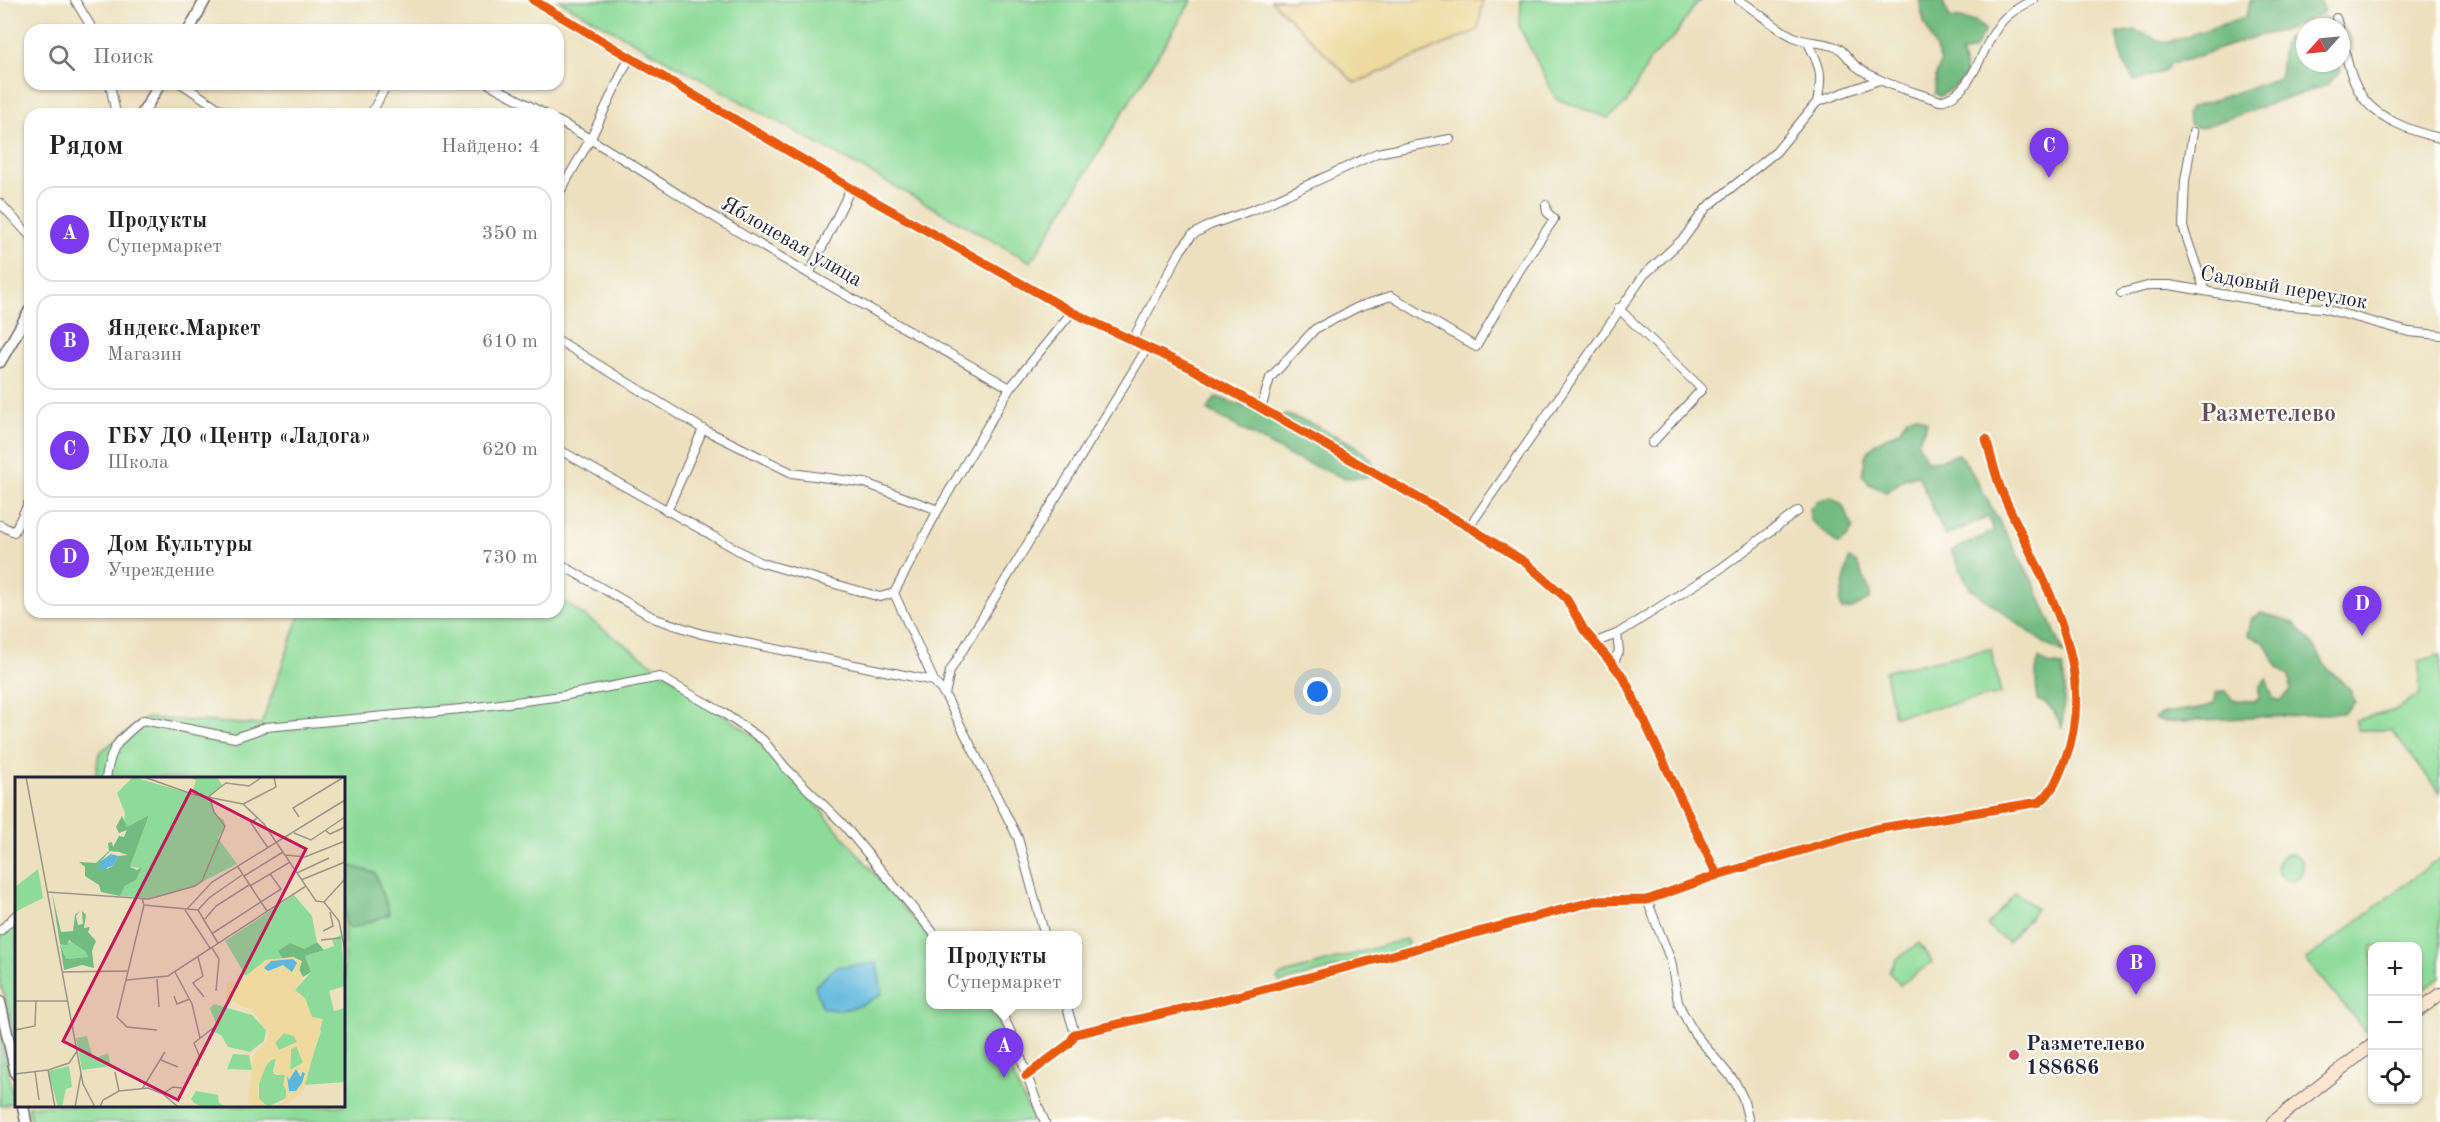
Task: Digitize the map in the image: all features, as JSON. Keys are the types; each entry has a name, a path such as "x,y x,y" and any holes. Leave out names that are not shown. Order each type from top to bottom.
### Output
{"main road":[{"path":"2422,1008 2440,994"},
{"path":"2272,1122 2368,1049"}],"street":[{"path":"75,0 89,24"},
{"path":"192,24 205,0"},
{"path":"532,0 851,188 1072,312 1191,368 1469,526 1554,585 1566,598 1593,643 1624,678 1638,703 1717,875"},
{"path":"1739,0 1770,21 1781,32 1808,43 1822,43 1840,50 1855,65 1879,80 1941,101 1950,99 1967,83 1998,26 2010,13 2033,0"},
{"path":"1469,526 1644,274 1684,238 1706,208 1776,152 1817,102 1822,81 1821,73 1808,43"},
{"path":"564,185 591,138 630,56"},
{"path":"2350,69 2360,95 2379,112 2403,125 2440,138"},
{"path":"1817,102 1879,80"},
{"path":"111,90 115,108"},
{"path":"146,108 156,90"},
{"path":"191,90 218,108"},
{"path":"374,108 384,90"},
{"path":"500,90 534,108"},
{"name":"Яблоневая улица","path":"564,124 591,138 662,186 781,258 810,272 1010,388"},
{"path":"2193,132 2185,181 2183,227 2205,291"},
{"path":"1132,341 1180,250 1192,236 1210,225 1270,203 1377,153 1450,139"},
{"path":"810,272 851,188"},
{"path":"0,203 24,229"},
{"path":"1261,409 1270,378 1315,329 1358,307 1391,296 1476,347 1519,271 1554,219 1547,212 1546,205"},
{"name":"Садовый переулок","path":"2121,292 2151,285 2170,285 2322,308 2409,332 2440,335"},
{"path":"1618,309 1702,389 1652,443"},
{"path":"564,452 759,562 880,597 894,592 938,510 1010,388 1072,312"},
{"path":"0,362 24,320"},
{"path":"564,344 703,429 792,473 865,483 938,510"},
{"path":"945,695 950,671 1147,348"},
{"path":"667,511 703,429"},
{"path":"1026,1077 1069,1044 1075,1034 1238,996 1595,902 1647,900 1717,875 1875,829 2031,806 2040,802 2054,788 2075,730 2077,692 2073,665 2063,626 2001,489 1986,439"},
{"path":"1593,643 1617,634 1720,568 1798,511"},
{"path":"0,525 14,532 24,512"},
{"path":"564,566 656,619 702,634 934,681"},
{"path":"894,592 934,681 945,695 1018,838 1044,931"},
{"path":"1613,664 1619,651 1617,634"},
{"path":"106,777 109,759 117,740 142,720 235,738 267,727 484,707 562,696 660,677 722,712 763,740 785,768 842,823 932,931"},
{"path":"1647,900 1671,961 1678,1002 1682,1011 1694,1032 1736,1082 1749,1122"},
{"path":"0,931 15,916"},
{"path":"0,1002 15,1070"},
{"path":"998,1009 1006,1018 1026,1077 1045,1122"},
{"path":"1067,1009 1075,1034"},
{"path":"23,1107 26,1122"}],"green space":[{"path":"558,0 1192,0 1031,262"},
{"path":"1521,0 1702,0 1695,5 1674,37 1651,58 1626,104 1608,118 1556,99 1520,28"},
{"path":"1919,0 1942,0 1950,18 1975,21 1985,30 1974,50 1961,53 1966,72 1959,83 1940,96 1935,93 1936,76 1941,61 1924,22"},
{"path":"2251,0 2320,0 2324,12 2311,18 2296,18 2296,25 2285,30 2257,36 2187,60 2171,63 2165,71 2135,81 2123,62 2117,33 2135,30 2166,43 2245,17"},
{"path":"2286,38 2296,39 2296,72 2340,72 2327,85 2200,128 2190,125 2187,114 2190,108 2279,78"},
{"path":"1216,397 1270,415 1288,415 1315,425 1356,446 1371,459 1376,477 1344,478 1292,457 1207,410"},
{"path":"1917,415 1927,422 1918,443 1927,461 1941,460 1959,454 1969,467 2034,584 2064,653 2047,645 1970,588 1951,551 1994,531 1988,517 1945,536 1918,475 1906,478 1886,492 1869,484 1863,475 1865,456 1875,443 1900,430 1907,418"},
{"path":"1831,497 1842,505 1853,527 1848,537 1838,544 1810,520 1810,508 1818,501"},
{"path":"1849,559 1857,563 1871,593 1870,599 1852,609 1842,610 1840,602"},
{"path":"564,601 761,741 775,756 926,934 926,1009 988,1009 999,1022 1013,1075 1034,1122 31,1122 28,1107 345,1107 345,777 95,777 99,753 145,718 261,725 299,618 564,618"},
{"path":"2261,613 2293,622 2316,649 2325,665 2350,690 2355,702 2343,713 2165,722 2155,718 2165,713 2208,706 2215,703 2215,693 2225,691 2233,700 2255,701 2259,699 2259,687 2266,679 2273,698 2278,701 2291,691 2289,676 2278,667 2264,642 2248,635 2252,618"},
{"path":"1991,649 2001,694 1894,716 1885,671"},
{"path":"2440,655 2440,793 2391,730 2357,730 2356,720 2393,711 2420,695 2419,661"},
{"path":"2039,658 2047,664 2062,666 2065,685 2062,728 2050,707 2037,700 2036,673"},
{"path":"2290,854 2299,858 2303,867 2299,876 2290,880 2281,876 2277,867 2281,858"},
{"path":"2440,858 2440,977 2422,991 2422,942 2368,942 2368,1031 2366,1032 2306,960"},
{"path":"345,864 375,873 390,914 351,929 345,924"},
{"path":"2016,892 2036,909 2008,942 1987,926"},
{"path":"15,922 15,1044 8,1006 0,984 0,939"},
{"path":"1405,939 1408,942 1407,948 1280,983 1277,979 1282,975"},
{"path":"1919,943 1932,962 1900,985 1889,971 1897,959"},
{"path":"0,1030 14,1103 0,1106"}],"sand":[{"path":"1271,0 1483,0 1478,30 1355,83"}],"water":[{"path":"877,963 882,994 853,1008 830,1010 822,1008 815,986 835,967"}],"cycle path":[{"path":"533,0 851,188 1072,312 1191,368 1469,527 1525,562 1566,598 1584,630 1624,678 1717,875"},
{"path":"1026,1076 1069,1044 1075,1034 1238,996 1595,901 1647,900 1717,875 1875,829 2040,802 2058,778 2074,724 2076,690 2071,655 2048,589 2002,492 1986,439"}],"place":[{"name":"ГБУ ДО «Центр «Ладога»","path":"2049,178"},
{"name":"Дом Культуры","path":"2362,636"},
{"name":"Яндекс.Маркет","path":"2136,995"},
{"name":"Разметелево 188686","path":"2014,1055"},
{"name":"Продукты","path":"1004,1078"}],"district":[{"name":"Разметелево","path":"2268,413"}]}
